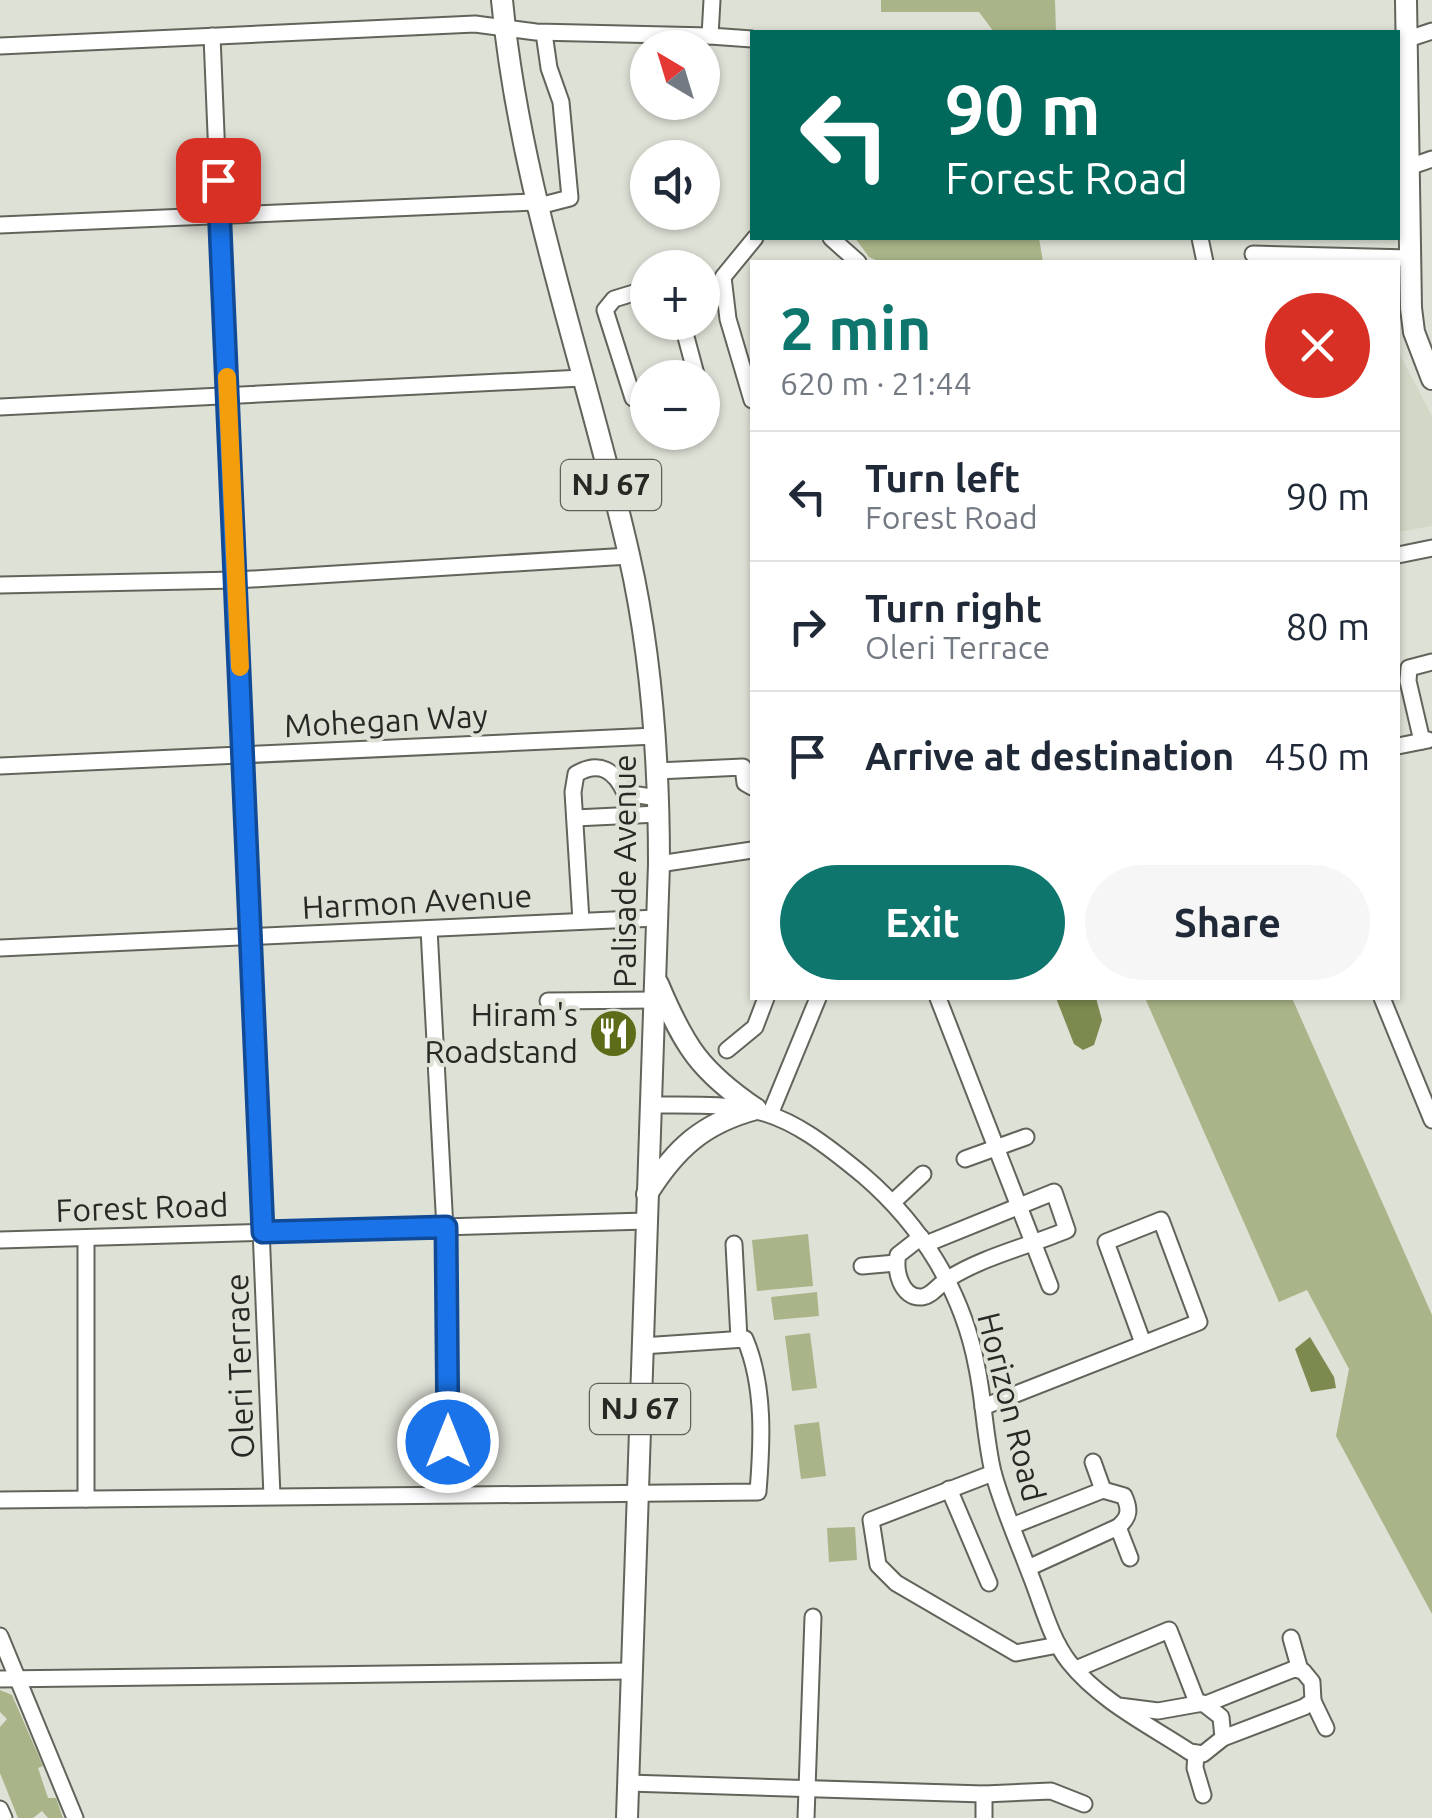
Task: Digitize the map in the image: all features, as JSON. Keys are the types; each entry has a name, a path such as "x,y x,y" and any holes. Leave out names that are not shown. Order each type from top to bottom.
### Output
{"main road":[{"name":"Palisade Avenue","path":"502,0 534,205 629,556 655,736 659,864 627,1818"},
{"path":"1406,0 1408,39 1403,112 1410,258 1432,379"},
{"path":"656,978 694,1059 722,1086 763,1111"},
{"path":"646,1195 670,1157 686,1141 714,1124 763,1111"}],"street":[{"path":"704,30 712,0"},
{"path":"0,46 504,26 630,39"},
{"path":"1408,39 1432,31"},
{"path":"0,225 534,205 570,198 561,102 549,68 544,32"},
{"name":"Oleri Terrace","path":"212,36 272,1496"},
{"path":"720,40 750,39"},
{"path":"1405,154 1432,160"},
{"path":"750,393 728,319 723,277 754,240"},
{"path":"833,240 856,260"},
{"path":"1254,254 1410,258"},
{"path":"630,294 614,299 605,310 630,389"},
{"path":"0,406 582,378"},
{"path":"1400,555 1432,548"},
{"path":"0,586 236,580 629,556"},
{"path":"1400,746 1427,740 1408,681 1410,668 1432,662"},
{"name":"Mohegan Way","path":"0,766 655,736"},
{"path":"657,771 743,767 745,783 750,786"},
{"path":"581,922 573,781 590,768 614,772 624,794 658,806"},
{"path":"575,818 658,806"},
{"path":"659,864 750,850"},
{"name":"Harmon Avenue","path":"0,948 657,918"},
{"path":"429,929 446,1227 448,1493"},
{"path":"548,1002 655,1000"},
{"path":"727,1050 755,1027 765,1000"},
{"path":"650,1105 763,1111 817,1000"},
{"path":"939,1000 1050,1286"},
{"path":"1383,1000 1428,1098 1432,1120"},
{"name":"Horizon Road","path":"763,1111 815,1136 893,1202 924,1241 946,1279 968,1332 994,1472 1058,1645 1076,1670 1119,1706 1196,1754"},
{"path":"965,1159 1026,1136"},
{"path":"893,1202 923,1174"},
{"path":"1054,1192 1067,1230 946,1279 924,1297 916,1297 903,1286 896,1263 898,1254 1018,1206 1054,1192"},
{"path":"983,1406 1199,1322 1162,1220 1106,1242 1143,1343"},
{"name":"Forest Road","path":"0,1240 646,1221"},
{"path":"86,1238 86,1498"},
{"path":"734,1244 739,1340"},
{"path":"862,1266 896,1263"},
{"path":"0,1500 758,1492 760,1424 752,1356 745,1339 642,1346"},
{"path":"1093,1462 1104,1490"},
{"path":"994,1472 871,1520 878,1566 896,1583 1016,1653 1058,1645"},
{"path":"948,1489 990,1584"},
{"path":"1012,1526 1104,1490 1124,1496 1130,1508 1126,1520 1118,1526 1028,1568"},
{"path":"1118,1526 1130,1558"},
{"path":"806,1818 813,1617"},
{"path":"1076,1670 1169,1630 1201,1703 1220,1717 1222,1738"},
{"path":"0,1636 75,1818"},
{"path":"1291,1638 1300,1670 1312,1682 1313,1701 1326,1728"},
{"path":"1119,1706 1158,1711 1201,1703 1300,1670"},
{"path":"0,1680 632,1671"},
{"path":"1203,1795 1195,1768 1196,1754 1210,1750 1222,1738 1313,1701"},
{"path":"628,1783 984,1794 1050,1791 1084,1804"},
{"path":"984,1794 984,1818"},
{"path":"0,1809 4,1818"}],"shaded area":[{"path":"881,0 1055,0 1056,30 992,30 979,12 881,12"},
{"path":"856,240 1039,240 1043,260 876,260"},
{"path":"1400,355 1432,416 1432,526 1400,532"},
{"path":"1057,1000 1097,1000 1102,1020 1094,1045 1083,1050 1074,1044"},
{"path":"1146,1000 1293,1000 1432,1315 1432,1614 1336,1436 1349,1369 1307,1290 1279,1302"},
{"path":"808,1234 813,1286 757,1291 752,1240"},
{"path":"817,1292 819,1316 774,1320 771,1297"},
{"path":"810,1333 817,1388 792,1391 785,1336"},
{"path":"1310,1337 1334,1377 1336,1388 1311,1392 1295,1349"},
{"path":"819,1422 826,1476 801,1479 794,1425"},
{"path":"855,1527 857,1560 829,1562 827,1528"},
{"path":"0,1690 12,1695 43,1766 38,1768 48,1798 56,1798 63,1818 48,1818 42,1811 33,1818 18,1818 0,1773 0,1727 7,1719 0,1712"}],"slow traffic":[{"path":"227,377 240,667"}],"place":[{"name":"Hiram's Roadstand","path":"613,1033"}],"route":[{"path":"218,180 263,1232 446,1227 448,1442"}]}
